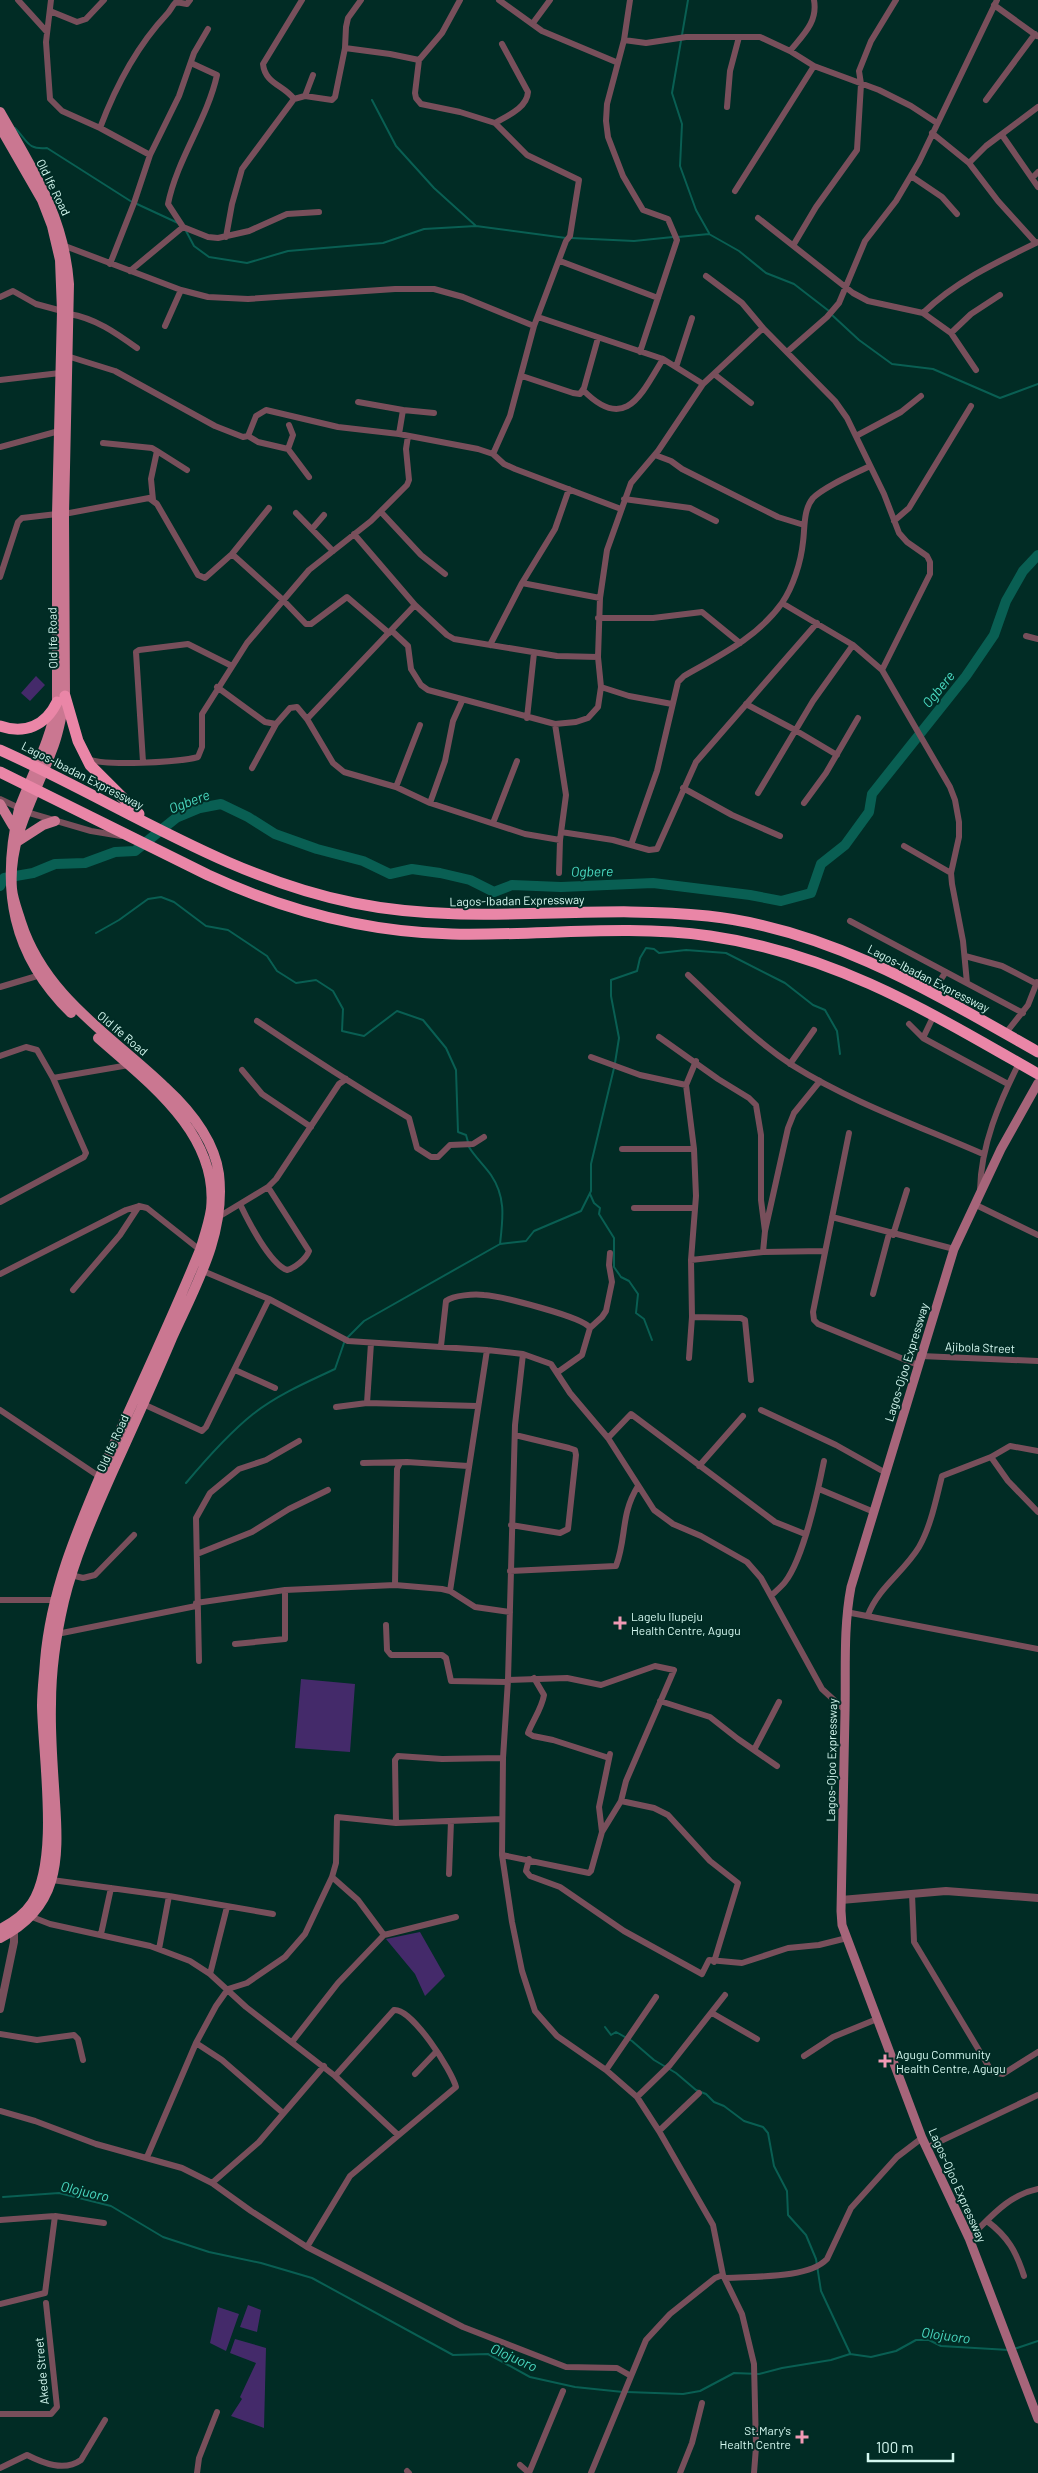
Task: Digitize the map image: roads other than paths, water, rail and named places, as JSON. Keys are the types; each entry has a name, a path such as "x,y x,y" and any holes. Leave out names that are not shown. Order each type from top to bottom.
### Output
{"highway":[{"path":"0,726 12,731 24,730 48,718 61,699"},
{"path":"61,699 85,757 98,775 152,826"},
{"name":"Lagos-Ibadan Expressway","path":"0,750 35,765 152,826 254,874 286,885 352,903 417,914 632,912 728,919 820,942 876,965 932,992 1038,1052"},
{"path":"0,772 22,781 132,838 237,888 288,906 331,918 401,930 450,934 642,932 711,936 785,952 836,968 879,986 1038,1074"}],"main road":[{"name":"Old Ife Road","path":"0,112 42,200 53,232 60,260 68,356 60,514 62,721 53,750 13,826 8,842 8,888 16,934 37,976 67,1009 130,1065 181,1102 194,1117 210,1144 218,1170 220,1216 203,1270 143,1404 102,1480 72,1542 54,1600 48,1633 42,1705 47,1830 46,1863 42,1881 32,1902 19,1917 0,1929"},
{"name":"Old Ife Road","path":"0,127 50,201 65,246 65,312 60,374 59,431 61,496"},
{"path":"0,804 13,826"},
{"name":"Old Ife Road","path":"9,867 22,810"},
{"path":"15,843 43,825 56,821"},
{"name":"Old Ife Road","path":"0,1938 14,1931 32,1917 52,1880 57,1850 51,1706 57,1634 71,1575 93,1514 102,1480 200,1250 211,1207 208,1176 202,1150 179,1115 142,1072 78,1011 47,976 24,931 8,888"},
{"name":"Lagos-Ojoo Expressway","path":"1038,1083 1001,1149 954,1249 851,1587 846,1612 844,1647 846,1711 841,1900 842,1925 922,2138 969,2238 1038,2419"}],"street":[{"path":"18,0 47,32"},
{"path":"51,0 47,32 47,66 50,99 62,111 100,128 150,155"},
{"path":"50,11 77,22 91,15 104,0"},
{"path":"100,128 121,82 160,20 176,2 187,4 190,0"},
{"path":"294,99 288,92 271,82 263,64 302,0"},
{"path":"226,237 242,169 294,99 305,96 332,100 335,97 345,48 344,37 348,18 361,0"},
{"path":"460,0 442,33 419,60 416,98 421,104 460,112 495,123 527,155 579,180 568,239 534,326 510,416 493,454"},
{"path":"499,0 510,3 532,23 555,37 616,62"},
{"path":"532,23 550,0"},
{"path":"630,0 624,40 616,62 606,122 611,144 623,176 643,210 668,219 677,237 640,352"},
{"path":"790,51 808,30 813,20 814,0"},
{"path":"794,244 816,207 857,150 861,84 859,71 864,55 896,0"},
{"path":"787,352 833,311 846,288 865,241 896,201 911,176 995,2 1037,35 986,100"},
{"path":"110,264 134,203 150,155 179,96 200,39 208,30"},
{"path":"624,40 659,43 683,37 760,37 790,51 814,66 911,106 937,123"},
{"path":"727,107 730,71 739,37"},
{"path":"495,123 521,106 528,97 528,92 502,44"},
{"path":"345,48 419,60"},
{"path":"191,63 217,75 206,108 171,188 168,204 183,227 208,237 226,237 249,231 287,214 319,212"},
{"path":"735,191 814,66"},
{"path":"305,96 314,75"},
{"path":"969,163 986,146 1038,107"},
{"path":"923,313 941,296 964,280 1037,243 998,201 969,163 932,133"},
{"path":"1002,135 1038,187"},
{"path":"1032,178 1038,172"},
{"path":"911,176 937,192 957,214"},
{"path":"758,218 794,244 846,288 868,301 923,313 951,333 976,370"},
{"path":"130,271 183,227"},
{"path":"65,246 181,290 224,299 396,289 434,290 463,297 534,326"},
{"path":"560,261 658,298"},
{"path":"706,276 742,303 763,328 835,402 847,418 856,436 903,539 927,556 931,568 882,670"},
{"path":"165,326 181,290"},
{"path":"0,297 13,291 36,304 89,319 118,334 137,348"},
{"path":"951,333 971,314 1000,295"},
{"path":"538,317 663,359 703,384"},
{"path":"676,367 692,318"},
{"path":"232,554 283,600 306,624 348,597 408,646 411,669 425,688 462,701 527,718 555,724 576,722 594,714 598,707 601,687 598,657 598,618 607,550 631,483 655,455 703,384 763,328"},
{"path":"522,376 580,394 583,390 598,338"},
{"path":"68,356 115,371 215,426 236,435 248,436 258,442 288,449 309,477"},
{"path":"583,390 604,406 615,410 624,409 638,399 663,359"},
{"path":"0,380 60,374"},
{"path":"714,374 751,403"},
{"path":"856,436 900,412 921,396"},
{"path":"358,402 434,413"},
{"path":"894,521 909,508 971,406"},
{"path":"248,436 256,416 266,410 338,427 452,443 493,454 504,464 621,509"},
{"path":"398,434 403,410"},
{"path":"288,449 293,435 289,425"},
{"path":"0,447 59,431"},
{"path":"85,757 96,761 143,762 198,757 202,747 201,719 217,688 247,643 309,570 381,512 409,480 406,449 408,436"},
{"path":"103,444 152,448 187,470"},
{"path":"158,452 151,479 153,500 200,577 205,578 211,575 232,554 270,508"},
{"path":"655,455 671,461 682,469 778,517 804,525"},
{"path":"630,845 656,771 678,682 684,676 740,643 762,626 782,602 799,563 807,508 813,498 870,466"},
{"path":"490,645 522,584 555,529 569,489"},
{"path":"1,572 18,522 22,518 60,514 143,498 153,500"},
{"path":"624,499 690,508 716,521"},
{"path":"381,512 421,555 444,574"},
{"path":"296,513 334,551"},
{"path":"312,529 324,515"},
{"path":"354,534 416,605 447,635 454,639 534,653 568,657 598,657"},
{"path":"522,584 600,598"},
{"path":"782,602 853,645 882,670 950,788 958,812 959,837 951,873 965,956 967,982"},
{"path":"307,719 416,605"},
{"path":"598,618 653,618 702,612 740,643"},
{"path":"561,832 649,850 657,849 696,762 817,623"},
{"path":"1026,636 1038,639"},
{"path":"143,762 136,652 188,644 232,666"},
{"path":"758,793 795,730 853,645"},
{"path":"527,718 534,653"},
{"path":"601,687 629,696 672,704"},
{"path":"217,688 265,722 276,724"},
{"path":"430,803 445,761 453,721 462,701"},
{"path":"746,704 837,755"},
{"path":"252,768 276,724 294,706 307,719 338,769 396,787 430,803 525,834 560,840"},
{"path":"804,802 826,773 858,718"},
{"path":"555,724 566,795 560,840 559,873"},
{"path":"396,787 420,726"},
{"path":"493,823 517,761"},
{"path":"683,788 732,816 780,836"},
{"path":"0,799 22,810 56,821 91,831 132,838"},
{"path":"904,846 951,873"},
{"path":"850,921 1023,1013"},
{"path":"965,956 1002,966 1037,983 1023,1013 1005,1034"},
{"path":"932,992 945,972"},
{"path":"688,975 736,1020 790,1064 820,1082 983,1154"},
{"path":"0,987 37,976"},
{"path":"923,1038 934,1015"},
{"path":"257,1021 339,1076 356,1083 390,1108 409,1118 417,1148 432,1157 438,1157 450,1145 473,1144 484,1137"},
{"path":"910,1024 923,1038 1008,1084"},
{"path":"790,1064 814,1030"},
{"path":"659,1037 696,1061 718,1079 750,1098 756,1104 761,1134 761,1194 765,1231"},
{"path":"0,1056 31,1047 37,1050 53,1078 86,1153 84,1157 0,1202"},
{"path":"591,1057 614,1067 686,1085"},
{"path":"689,1358 692,1317 691,1260 695,1208 694,1149 686,1085 696,1061"},
{"path":"980,1191 983,1154 1008,1084 1019,1064"},
{"path":"53,1078 130,1065"},
{"path":"242,1070 262,1094 311,1127"},
{"path":"220,1216 268,1187 276,1179 338,1084 339,1076"},
{"path":"338,1084 346,1079"},
{"path":"763,1252 765,1231 788,1128 794,1113 820,1082"},
{"path":"691,1260 763,1252 824,1252 849,1133"},
{"path":"622,1149 694,1149"},
{"path":"240,1204 261,1241 281,1267 290,1270 306,1257 309,1251 268,1187"},
{"path":"873,1294 891,1234 907,1190"},
{"path":"974,1204 1038,1235"},
{"path":"0,1274 126,1210 139,1206 147,1208 200,1250"},
{"path":"72,1290 120,1235 139,1206"},
{"path":"634,1208 695,1208"},
{"path":"832,1217 954,1249"},
{"name":"Ajibola Street","path":"824,1252 814,1312 814,1320 818,1324 919,1361 1038,1361"},
{"path":"558,1372 582,1355 590,1328 602,1317 609,1303 612,1282 609,1265 610,1253"},
{"path":"203,1270 269,1299 348,1341 487,1350 522,1354 543,1360 558,1372 570,1392 608,1438 654,1510 661,1517 701,1536 747,1562 761,1578 822,1689 846,1711"},
{"path":"441,1346 446,1301 480,1295 552,1311 584,1321 590,1328"},
{"path":"143,1404 202,1431 206,1427 235,1370 269,1299"},
{"path":"692,1317 741,1318 745,1320 751,1380"},
{"path":"367,1403 371,1342"},
{"path":"450,1592 487,1350"},
{"path":"522,1354 515,1435 516,1469 511,1525 508,1681 502,1758 502,1855 512,1922 522,1971 535,2011 557,2036 606,2070 636,2097 659,2131 713,2225 725,2277 742,2314 756,2373 754,2473"},
{"path":"235,1370 275,1388"},
{"path":"336,1407 367,1403 477,1406"},
{"path":"0,1410 102,1480"},
{"path":"761,1410 836,1445 886,1474"},
{"path":"608,1438 631,1414 775,1522 805,1534"},
{"path":"699,1466 743,1416"},
{"path":"511,1525 560,1533 568,1529 576,1455 575,1450 569,1448 515,1435"},
{"path":"199,1660 196,1604 198,1554 195,1523 210,1492 239,1469 266,1460 299,1441"},
{"path":"868,1615 873,1601 919,1546 932,1513 942,1476 991,1458 1010,1446 1038,1451"},
{"path":"991,1458 1008,1480 1038,1512"},
{"path":"771,1596 785,1582 797,1562 819,1489 824,1461"},
{"path":"363,1463 400,1462 468,1466"},
{"path":"395,1585 397,1469 400,1462"},
{"path":"510,1571 616,1566 625,1514 629,1500 638,1486"},
{"path":"819,1489 874,1512"},
{"path":"198,1554 252,1532 289,1509 328,1490"},
{"path":"71,1575 83,1578 95,1575 134,1535"},
{"path":"57,1634 196,1604 285,1590 395,1585 450,1592 475,1607 510,1612"},
{"path":"235,1644 285,1639 285,1590"},
{"path":"0,1600 54,1600"},
{"path":"846,1612 1038,1649"},
{"path":"386,1625 387,1650 391,1655 442,1655 446,1658 451,1680 508,1681 534,1678 567,1678 602,1684 655,1666 674,1670 626,1780 621,1801 602,1832 593,1867 589,1873 529,1859 502,1855"},
{"path":"534,1678 544,1695 543,1704 528,1733 533,1736 610,1756 599,1807 602,1832"},
{"path":"660,1701 710,1717 777,1766"},
{"path":"754,1750 779,1702"},
{"path":"396,1823 395,1760 398,1756 442,1759 502,1758"},
{"path":"621,1801 654,1808 668,1815 710,1861 738,1883 714,1962"},
{"path":"147,2157 196,2043 210,2016 228,1989 247,1983 285,1957 305,1934 332,1877 338,1854 335,1821 337,1817 396,1823 502,1820"},
{"path":"449,1874 451,1821"},
{"path":"529,1859 526,1871 530,1876 560,1887 624,1931 657,1951 702,1974 707,1962 710,1960 714,1962 742,1963 788,1948 819,1945 847,1938"},
{"path":"332,1877 358,1900 384,1935"},
{"path":"52,1880 169,1896 274,1914"},
{"path":"101,1934 111,1888"},
{"path":"841,1900 957,1892 1038,1898"},
{"path":"912,1894 914,1942 992,2072 1003,2074 1038,2052"},
{"path":"159,1949 169,1896"},
{"path":"210,1974 227,1907"},
{"path":"32,1917 50,1924 101,1934 159,1949 181,1957 210,1974 246,2007 324,2066 398,2134"},
{"path":"292,2042 338,1983 384,1935 456,1917"},
{"path":"0,2009 14,1942 14,1931"},
{"path":"636,2097 665,2072 725,1995"},
{"path":"606,2070 656,1997"},
{"path":"306,2247 344,2183 398,2134 456,2087 436,2052 416,2024 404,2012 394,2010 335,2076"},
{"path":"712,2013 757,2039"},
{"path":"804,2056 833,2037 877,2019"},
{"path":"0,2034 37,2040 74,2035 78,2039 83,2060"},
{"path":"196,2043 222,2060 283,2113"},
{"path":"415,2074 436,2052"},
{"path":"212,2183 251,2151 324,2066"},
{"path":"659,2131 699,2093"},
{"path":"926,2148 1038,2095"},
{"path":"0,2111 35,2121 96,2144 182,2168 212,2183 306,2247 462,2327 566,2367 618,2368 629,2380"},
{"path":"591,2473 640,2353 655,2328 715,2278 808,2271 822,2265 828,2258 851,2208 897,2157 922,2138"},
{"path":"969,2238 1008,2201 1018,2195 1038,2189"},
{"path":"0,2220 55,2216 104,2223"},
{"path":"0,2304 45,2293 48,2288 55,2216"},
{"path":"987,2221 1003,2233 1014,2249 1024,2276"},
{"name":"Akede Street","path":"0,2414 51,2414 57,2407 46,2303"},
{"path":"520,2465 529,2473 563,2391"},
{"path":"680,2473 692,2443 702,2402"},
{"path":"197,2473 199,2458 217,2412"},
{"path":"0,2468 26,2456 46,2465 69,2466 76,2464 105,2420"}],"waterway":[{"path":"688,0 672,93 682,124 680,166 696,210 709,233"},
{"path":"372,100 396,146 434,188 476,226"},
{"path":"15,128 35,148 47,148 132,202"},
{"path":"137,204 178,223"},
{"path":"186,231 194,246 209,257 247,263 288,251 383,243 424,229 476,226 566,238"},
{"path":"678,237 709,234 739,251 766,273 794,284 829,311"},
{"path":"571,238 634,241 673,237"},
{"path":"832,315 859,340 892,364 933,369 1000,398 1038,384"},
{"name":"Ogbere","path":"0,886 4,878 33,873 55,864 85,863 115,852 135,851 176,818 200,808 221,804 248,817 275,834 317,849 363,861 390,874 412,869 440,873 470,880 494,892 512,885 561,887 653,883 750,895 781,901 811,893 821,864 845,845 869,812 872,794 966,676 994,635 1006,601 1023,571 1038,555"},
{"path":"96,933 119,920 148,899 161,897 174,902 206,926 228,930 267,956 277,971 296,983 316,980 333,991 343,1009 342,1031 364,1036 397,1011 423,1020 446,1048 456,1070 458,1132 466,1135 468,1142"},
{"path":"615,1063 619,1038 611,996 611,980 637,971 640,958 646,948 654,949 659,953 686,950 726,953 785,983 813,1005 825,1010 837,1031 840,1054"},
{"path":"186,1483 218,1447 262,1407 335,1369 345,1340 364,1321 500,1244 526,1241 534,1231 581,1211 591,1191 591,1164 614,1068"},
{"path":"469,1147 491,1175 499,1191 502,1208 500,1244"},
{"path":"590,1194 594,1203 600,1208 599,1214 614,1238 614,1267 621,1277 629,1281 638,1294 636,1313 644,1319 652,1340"},
{"path":"605,2027 611,2035 616,2032 632,2041 654,2060 676,2073 696,2090 706,2094 714,2102 724,2106 744,2121 763,2127 768,2133 774,2166 787,2191 788,2215 806,2235 816,2259 821,2291 850,2353"},
{"name":"Olojuoro","path":"3,2197 59,2193 111,2206 163,2237 209,2252 261,2263 312,2278 453,2355 488,2354 530,2377 575,2387 623,2392"},
{"name":"Olojuoro","path":"627,2392 683,2394 700,2391 734,2373 759,2374 831,2360 850,2354 871,2357 896,2351 916,2340 929,2340 941,2346 1009,2350"},
{"name":"Olojuoro","path":"1014,2349 1038,2341"}],"place":[{"name":"Lagelu Ilupeju Health Centre, Agugu","path":"620,1623"},
{"name":"Agugu Community Health Centre, Agugu","path":"885,2061"},
{"name":"St.Mary's Health Centre","path":"802,2437"}]}
